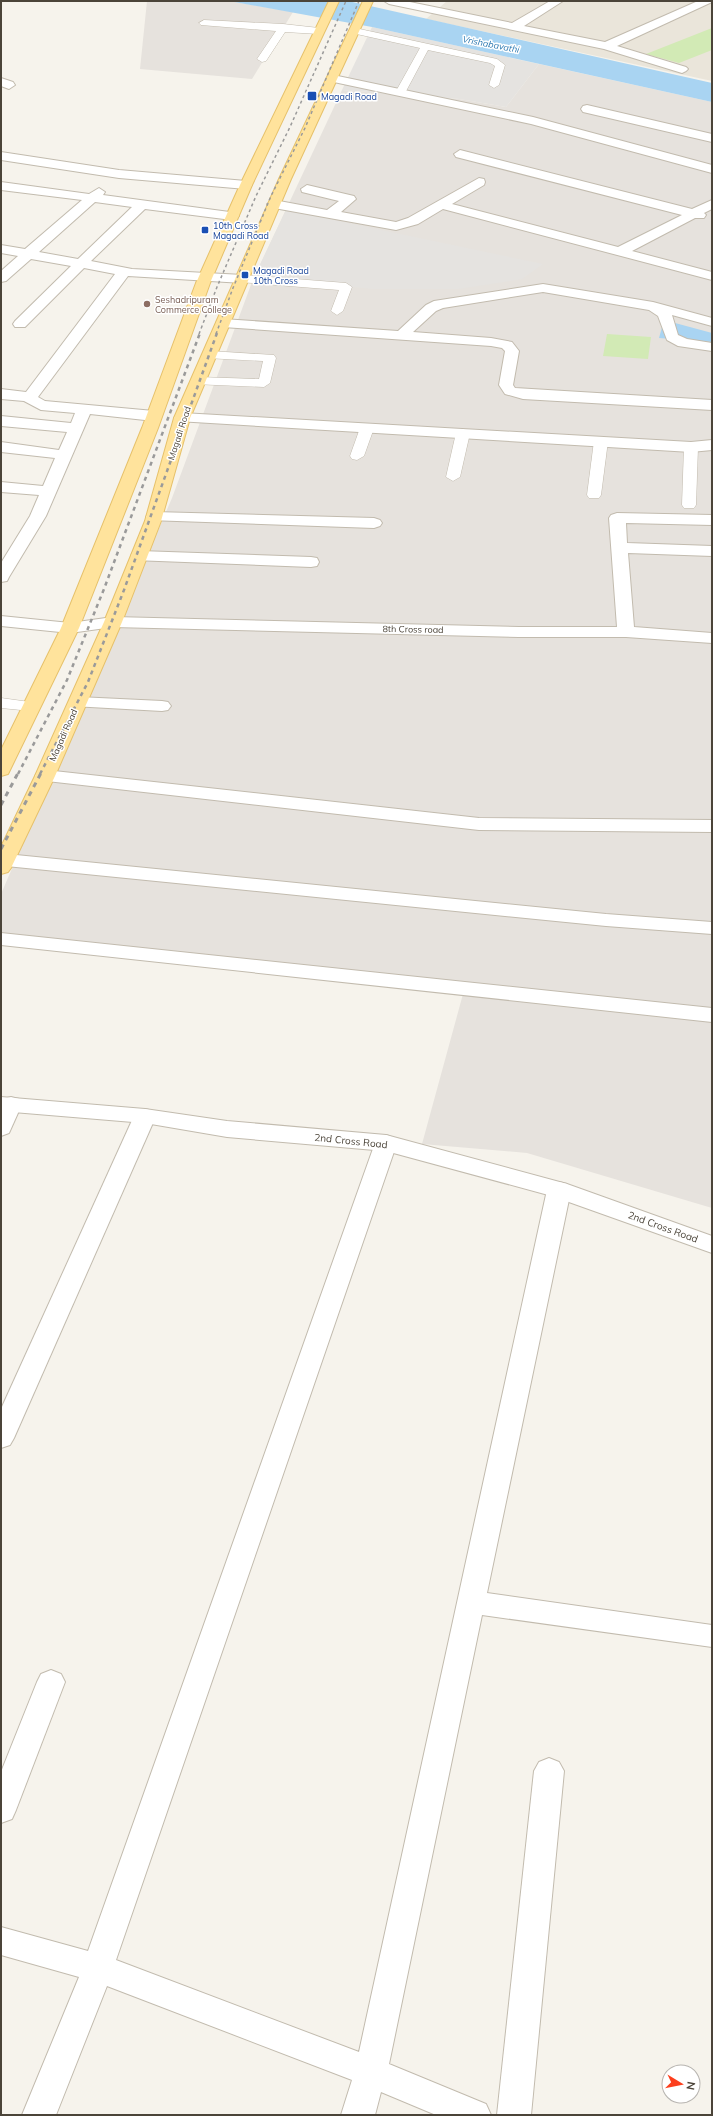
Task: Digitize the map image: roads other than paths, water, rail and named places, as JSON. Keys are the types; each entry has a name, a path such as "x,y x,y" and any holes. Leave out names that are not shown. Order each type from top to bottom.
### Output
{"main road":[{"path":"1,770 70,628 154,416 205,279 232,216 334,1"},
{"path":"354,1 367,2"},
{"name":"Magadi Road","path":"3,864 45,776 113,622 154,517 182,418 274,204 333,79 367,2"}],"street":[{"path":"389,1 606,46 682,69"},
{"path":"427,9 437,1"},
{"path":"515,26 558,1"},
{"path":"606,46 707,1"},
{"path":"333,79 534,121 712,168"},
{"path":"587,109 712,138"},
{"path":"460,154 712,218"},
{"path":"1,156 119,174 246,185"},
{"path":"1,278 119,174"},
{"path":"274,204 396,226 412,221 479,182"},
{"path":"1,186 91,199 232,216"},
{"path":"307,189 349,199 330,214"},
{"path":"620,252 712,204"},
{"path":"20,324 141,205"},
{"path":"441,205 712,276"},
{"path":"1,250 124,272 205,279 243,279"},
{"path":"29,398 124,272"},
{"path":"401,336 431,308 439,304 520,290 543,288 653,306 712,322"},
{"path":"653,306 664,314 672,337 684,343 712,347"},
{"path":"223,323 507,345 512,351 506,385 510,391 523,394 712,405"},
{"path":"1,394 29,398 41,405 154,416"},
{"path":"4,567 38,516 84,410"},
{"path":"182,418 691,447 712,445"},
{"path":"1,421 77,428"},
{"path":"1,447 65,455"},
{"path":"1,487 48,491"},
{"path":"154,517 374,523"},
{"path":"626,632 616,518 712,520"},
{"path":"619,548 712,551"},
{"path":"139,556 311,562"},
{"path":"1,621 70,628"},
{"name":"8th Cross road","path":"70,628 113,622 519,632 626,632 712,638"},
{"path":"78,702 162,706"},
{"path":"45,776 479,824 712,826"},
{"path":"3,864 606,920 712,928"},
{"path":"1,940 712,1015"},
{"path":"1,1128 6,1104"},
{"name":"2nd Cross Road","path":"6,1104 145,1116 226,1129 386,1143 559,1190 712,1245"},
{"path":"1,1438 145,1116"},
{"path":"39,2115 98,1968 386,1143"},
{"path":"358,2115 371,2072 559,1190"},
{"path":"472,1602 712,1636"},
{"path":"1,1810 51,1682"},
{"path":"514,2115 549,1771"},
{"path":"1,1941 98,1968 371,2072 474,2115"}],"lane":[{"path":"204,23 320,30"},
{"path":"262,59 282,27"},
{"path":"354,31 493,61 500,66 494,85"},
{"path":"400,93 425,47"},
{"path":"243,279 346,287 337,311"},
{"path":"198,381 264,383 270,358 210,355"},
{"path":"357,456 367,428"},
{"path":"453,478 464,434"},
{"path":"594,495 601,441"},
{"path":"689,505 691,447"},
{"path":"1,704 31,706"}],"water":[{"name":"Vrishabavathi","path":"229,1 348,1 712,83 712,102 372,27"},
{"path":"664,320 712,333 712,342 659,338"}],"railway":[{"path":"199,334 217,287 256,196 290,127 346,1"},
{"path":"216,334 233,288 271,196 305,128 359,1"},
{"path":"18,774 67,680 104,589 200,333"},
{"path":"40,774 88,682 124,590 217,333"},
{"path":"1,805 18,773"},
{"path":"1,849 41,773"}],"place":[{"name":"Magadi Road","path":"312,96"},
{"name":"10th Cross Magadi Road","path":"205,230"},
{"name":"Magadi Road 10th Cross","path":"245,275"},
{"name":"Seshadripuram Commerce College","path":"147,304"}]}
